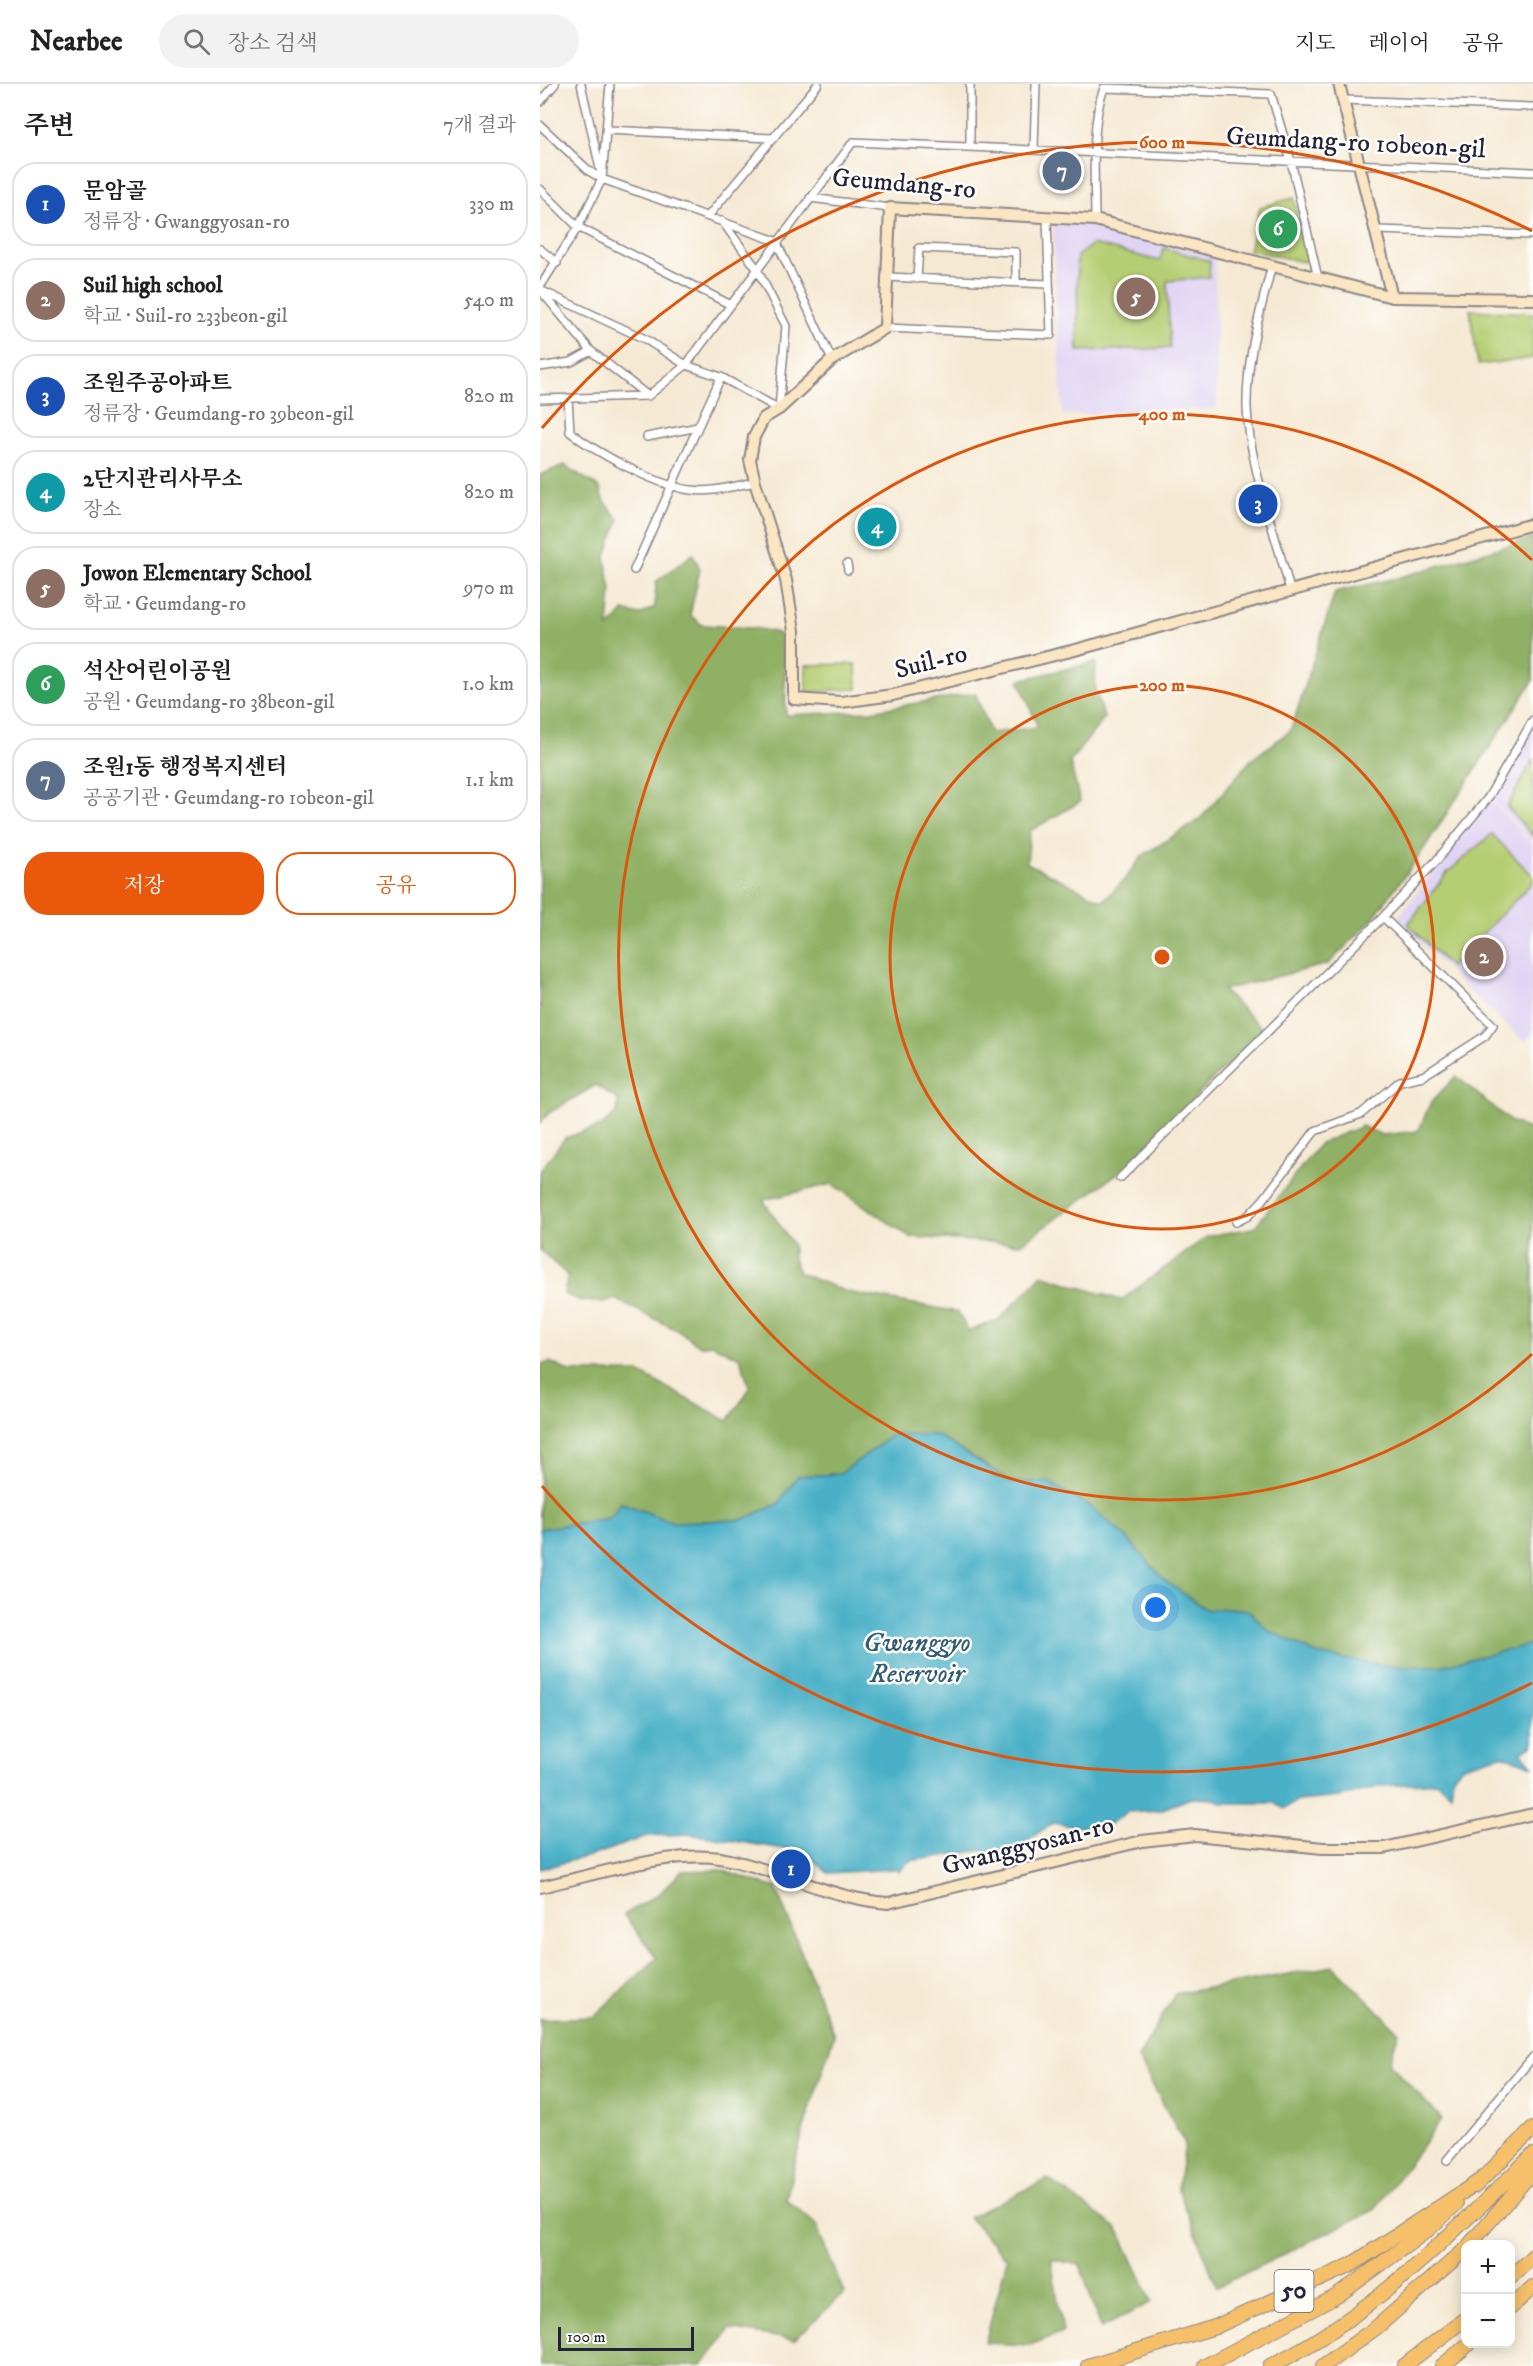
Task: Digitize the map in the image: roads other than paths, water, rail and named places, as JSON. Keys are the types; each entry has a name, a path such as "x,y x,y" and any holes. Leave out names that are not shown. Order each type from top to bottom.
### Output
{"highway":[{"name":"50","path":"1205,2366 1337,2296 1429,2229 1533,2129"},
{"name":"50","path":"1270,2366 1297,2353 1363,2308 1442,2243 1533,2155"},
{"path":"1473,2240 1533,2171"},
{"name":"50","path":"1088,2366 1215,2327 1351,2265 1481,2180"},
{"path":"1323,2366 1377,2327 1461,2253"},
{"path":"1515,2273 1533,2256"},
{"path":"1515,2303 1533,2287"},
{"path":"1404,2366 1461,2322"},
{"path":"1442,2366 1463,2348"}],"street":[{"path":"540,102 555,84"},
{"path":"581,84 603,179"},
{"path":"540,289 557,264 603,179 610,84"},
{"path":"710,215 818,84"},
{"path":"970,84 970,147"},
{"path":"1034,148 1036,84"},
{"path":"1339,84 1392,297"},
{"path":"1095,220 1096,152 1100,99 1104,88 1172,88 1271,94 1291,161 1318,278"},
{"path":"1343,100 1533,107"},
{"path":"540,125 589,171 603,179 710,215 776,241 832,360"},
{"path":"607,130 772,138"},
{"name":"Geumdang-ro 10beon-gil","path":"810,198 853,142 1034,148 1533,172"},
{"path":"540,189 578,227 731,305"},
{"name":"Geumdang-ro","path":"648,396 686,365 810,198 890,207 1047,219 1095,220 1392,297 1533,299"},
{"path":"885,328 890,207"},
{"path":"568,398 570,432 592,449 672,486 711,491 755,482 750,460 754,437 764,418 779,409 832,360 885,328 1051,335 1047,219"},
{"path":"722,221 757,269 786,326 779,409"},
{"path":"1376,230 1533,235"},
{"path":"917,279 919,248 1016,252 1016,283"},
{"path":"540,249 557,264"},
{"path":"1272,265 1251,350 1247,409 1254,454 1290,590 1533,524"},
{"path":"887,277 1049,284"},
{"path":"540,289 645,339 686,365 722,377 779,409"},
{"path":"540,289 591,351 648,396"},
{"path":"540,367 571,362 591,351"},
{"path":"634,570 722,377"},
{"path":"540,399 648,396"},
{"path":"646,437 698,427"},
{"name":"Suil-ro","path":"755,482 786,580 794,632 794,699 841,702 894,695 1079,649 1290,590"},
{"path":"1120,1178 1383,917 1437,860 1488,798 1533,720"},
{"path":"1236,1222 1248,1216 1263,1200 1315,1131 1361,1114 1400,1081 1423,1076 1447,1058 1485,1036 1493,1025 1383,917"},
{"name":"Gwanggyosan-ro","path":"540,1887 649,1863 675,1859 717,1858 860,1899 888,1903 1142,1842 1178,1836 1210,1835 1323,1848 1384,1848 1533,1814"},
{"path":"1447,2160 1533,2057"}],"water":[{"name":"Gwanggyo Reservoir","path":"894,1434 937,1435 1011,1482 1048,1482 1090,1506 1126,1537 1164,1580 1207,1610 1228,1608 1248,1610 1268,1630 1316,1654 1386,1666 1440,1666 1533,1644 1533,1745 1521,1752 1533,1766 1501,1755 1463,1766 1453,1776 1451,1794 1437,1782 1382,1786 1341,1797 1298,1801 1283,1809 1274,1803 1224,1803 1214,1799 1191,1798 1160,1810 1127,1812 1101,1830 1053,1823 1001,1858 990,1856 983,1850 909,1861 899,1872 894,1869 828,1873 804,1852 690,1834 647,1836 600,1853 540,1869 540,1529 610,1518 621,1503 672,1522 742,1520 778,1504 798,1476 840,1474"}],"place":[{"name":"조원1동 행정복지센터","path":"1062,171"},
{"name":"석산어린이공원","path":"1278,229"},
{"name":"Jowon Elementary School","path":"1136,297"},
{"name":"조원주공아파트","path":"1258,504"},
{"name":"2단지관리사무소","path":"877,527"},
{"name":"Suil high school","path":"1484,957"},
{"name":"문암골","path":"791,1869"}]}
